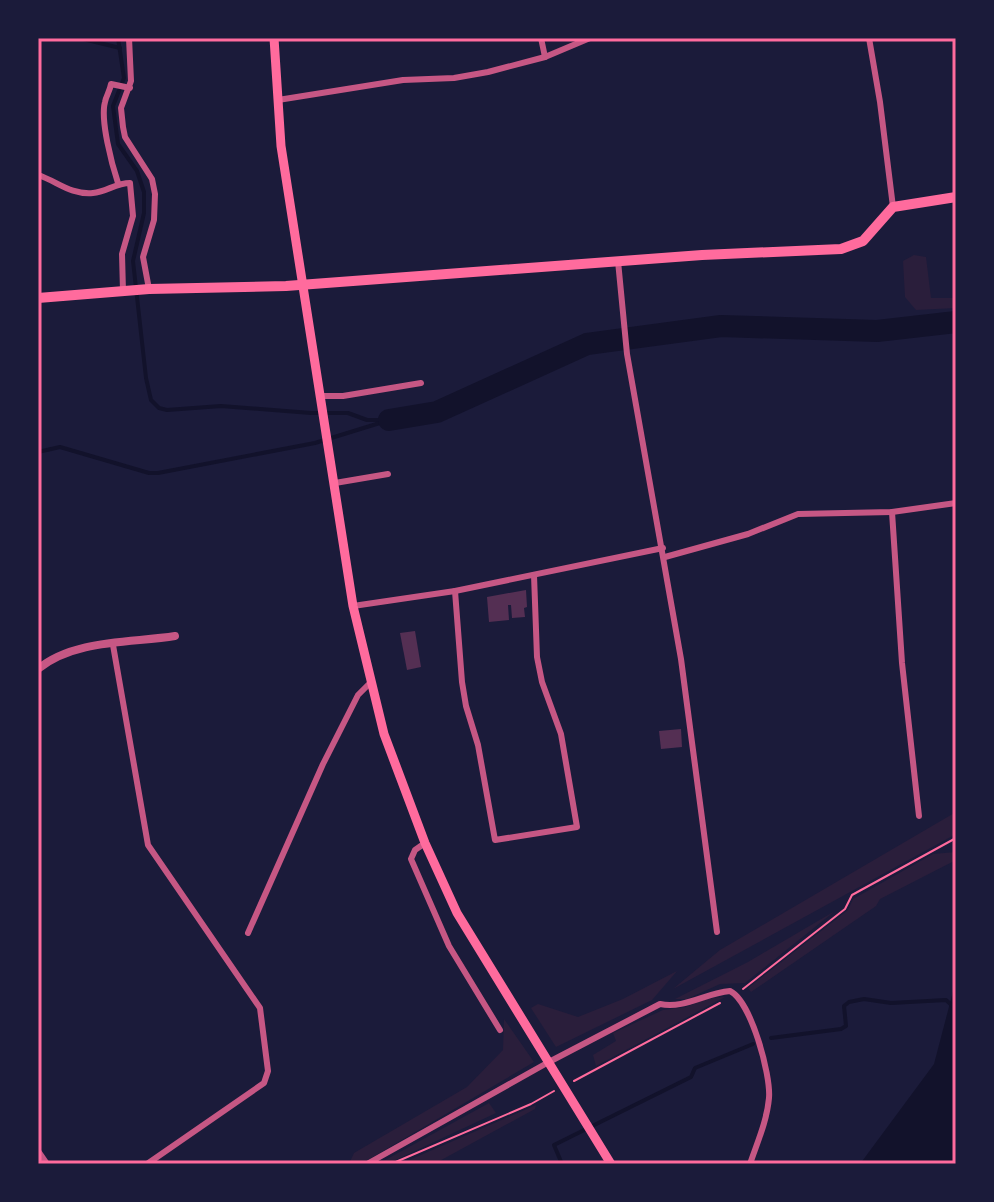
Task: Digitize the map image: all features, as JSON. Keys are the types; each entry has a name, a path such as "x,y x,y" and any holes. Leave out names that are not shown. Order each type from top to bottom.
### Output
{"main road":[{"path":"274,38 281,146 353,606 384,734 425,843 457,913 611,1164"},
{"path":"38,298 147,289 303,285 618,261 847,248 863,241 893,207 956,197"}],"street":[{"path":"129,38 128,88 121,108 125,137 147,170 155,194 154,220 143,257 147,289"},
{"path":"541,38 545,57"},
{"path":"277,100 403,80 454,78 545,57 590,38"},
{"path":"869,38 893,207"},
{"path":"118,183 105,139 104,103 111,84 128,88"},
{"path":"38,175 77,193 96,193 118,183 130,183 133,216 122,254 126,291"},
{"path":"618,261 627,347 681,659 717,932"},
{"path":"322,398 421,383"},
{"path":"335,483 388,474"},
{"path":"665,557 748,534 798,514 892,512 956,503"},
{"path":"892,512 902,663 919,816"},
{"path":"353,606 455,591 663,548"},
{"path":"455,591 462,682 478,745 495,840 577,827 561,734 542,682 537,657 534,575"},
{"path":"38,669 71,652 175,636"},
{"path":"113,645 148,845 260,1008 268,1071 264,1083 147,1164"},
{"path":"248,933 323,764 358,695 371,682"},
{"path":"425,843 415,850 411,859 449,946 500,1030"},
{"path":"367,1164 660,1004 689,1003 718,992 730,991 742,1000 767,1075 769,1095 766,1116 750,1164"},
{"path":"38,1151 47,1164"}],"path":[{"path":"736,994 845,909 852,895 956,838"}],"shaded area":[{"path":"914,255 926,257 931,298 956,298 956,308 916,310 905,297 903,261"},
{"path":"956,812 956,834 673,989 720,950"},
{"path":"956,852 956,860 880,899 876,906 751,992 748,988 848,910 853,899 933,854"},
{"path":"835,911 745,983 720,984 687,999 675,999 748,962"},
{"path":"677,971 652,1000 556,1047 531,1008 538,1004 578,1017 623,999"},
{"path":"956,980 956,1164 860,1164 934,1064"},
{"path":"725,997 596,1066 593,1055 616,1041 613,1033 663,1010"},
{"path":"504,1019 534,1062 361,1164 349,1164 354,1153 467,1087 503,1050"},
{"path":"489,1103 496,1113 387,1164 378,1164"},
{"path":"536,1105 535,1109 434,1164 400,1164"}],"building":[{"path":"526,590 525,617 512,618 511,605 508,605 509,620 489,622 487,597"},
{"path":"415,631 421,667 407,670 400,633"},
{"path":"681,729 682,747 661,749 659,731"}],"waterway":[{"path":"38,39 51,38"},
{"path":"79,38 120,48"},
{"path":"118,38 124,78 113,106 118,144 137,171 144,192 144,213 133,261 151,400 159,408 167,410 221,406 348,413 367,420 389,420"},
{"path":"389,420 437,412 587,344 721,326 877,331 956,322"},
{"path":"38,452 60,447 158,473 315,443 383,422"},
{"path":"771,1038 841,1029 846,1026 844,1006 864,999 891,1003 946,1000 956,1009"},
{"path":"562,1164 554,1145 691,1077 695,1068 753,1044"}]}
